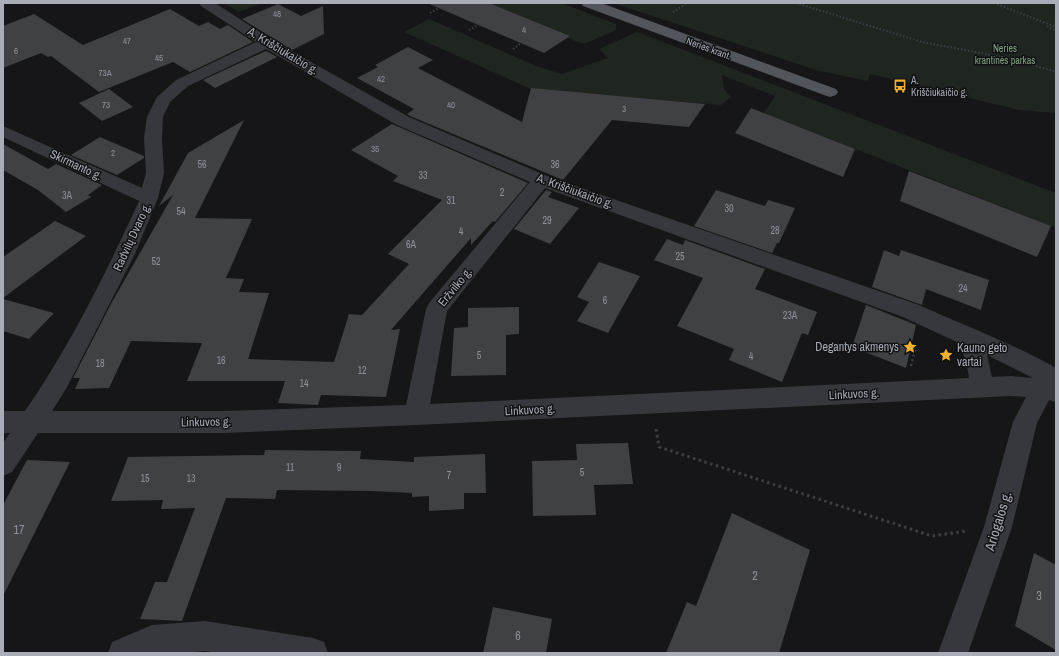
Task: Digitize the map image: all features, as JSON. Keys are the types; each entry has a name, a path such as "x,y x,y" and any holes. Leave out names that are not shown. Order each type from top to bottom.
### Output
{"main road":[{"name":"Neries krant.","path":"588,3 830,92"}],"street":[{"name":"A. Kriščiukaičio g.","path":"206,3 267,43 403,121 541,180 912,311 1032,366 1052,387"},
{"name":"Radvilų Dvaro g.","path":"3,464 62,375 124,256 149,198 155,173 153,138 155,117 163,100 182,83 267,43"},
{"name":"Skirmanto g.","path":"3,131 149,198"},
{"name":"Eržvilko g.","path":"416,415 437,309 541,180"},
{"path":"964,334 976,352 981,372 981,388"},
{"name":"Linkuvos g.","path":"3,422 223,422 416,415 1011,386 1052,387"},
{"name":"Ariogalos g.","path":"953,653 998,527 1025,422 1052,387"},
{"path":"123,653 152,640 205,636 313,653"}],"path":[{"path":"796,3 922,42 1013,59 1056,72"},
{"path":"994,3 1056,27"},
{"path":"430,13 439,8"},
{"path":"1041,22 1053,29 1056,33"},
{"path":"469,30 478,25"},
{"path":"513,48 521,44"},
{"path":"651,404 658,447 932,536 998,527"}],"green space":[{"path":"223,3 262,3 239,12"},
{"path":"489,3 561,3 616,24 616,30 584,44 567,38 570,36"},
{"name":"Neries krantinės parkas","path":"613,3 1056,3 1056,113 1019,110 870,74 868,81 819,71"},
{"path":"429,19 536,66 562,74 608,58 599,49 637,32 1056,193 1056,228 764,113 775,96 722,75 724,89 731,97 721,105 531,89 404,32"}],"building":[{"path":"427,3 489,3 570,36 544,53"},
{"path":"278,4 301,16 323,6 324,34 292,50 242,19"},
{"path":"170,9 199,26 208,22 220,29 228,25 253,42 190,72 173,62 99,92 51,56 48,57 41,53 3,68 3,26 34,14 83,45"},
{"path":"408,47 433,60 418,68 522,122 531,88 705,104 689,127 612,120 563,180 410,116 407,114 414,109 357,78 378,67 375,65"},
{"path":"266,51 277,57 215,88 203,80"},
{"path":"109,89 133,107 102,121 79,103"},
{"path":"751,108 855,149 843,177 735,133"},
{"path":"244,120 195,218 252,219 226,278 244,279 239,292 269,293 248,359 334,362 349,314 362,315 409,264 388,254 442,200 393,181 398,176 351,150 392,124 528,183 495,222 493,221 471,245 471,238 391,330 400,329 386,397 321,395 318,405 278,403 285,381 187,381 202,343 131,341 109,388 75,389 80,378 73,378 112,302 173,195 159,206 188,153"},
{"path":"100,137 144,156 144,158 117,175 71,155"},
{"path":"3,144 48,169 56,164 102,185 88,195 91,197 66,212 38,190 3,170"},
{"path":"909,171 1051,226 1037,257 900,201"},
{"path":"546,190 552,192 548,197 579,208 550,244 514,229"},
{"path":"716,190 765,206 768,200 795,208 779,243 777,243 772,253 694,226"},
{"path":"55,221 86,236 3,298 3,257"},
{"path":"667,239 683,245 685,240 765,269 755,289 817,312 808,335 802,333 782,382 729,360 734,349 677,326 703,278 654,260"},
{"path":"884,250 899,256 901,250 989,280 981,310 926,289 922,305 872,287"},
{"path":"599,262 640,276 608,333 577,321 589,302 577,297"},
{"path":"3,299 54,313 29,339 3,331"},
{"path":"866,305 916,325 906,368 852,347"},
{"path":"519,307 519,334 506,335 506,375 451,376 454,328 468,327 468,308"},
{"path":"628,443 633,484 594,485 596,515 533,516 532,461 577,460 576,444"},
{"path":"265,450 361,451 360,459 414,462 414,457 485,454 486,493 464,493 464,509 429,511 429,496 412,497 412,493 277,490 275,499 226,498 182,621 140,619 155,582 167,582 195,508 161,509 163,500 111,501 128,457 264,455"},
{"path":"27,460 70,462 3,596 3,505"},
{"path":"732,513 810,550 779,653 666,653 687,602 696,606"},
{"path":"1034,553 1056,565 1056,650 1015,626"},
{"path":"493,607 552,619 546,653 483,653"}],"place":[{"name":"A. Kriščiukaičio g.","path":"900,86"},
{"name":"Degantys akmenys","path":"910,347"},
{"name":"Kauno geto vartai","path":"946,355"}]}
